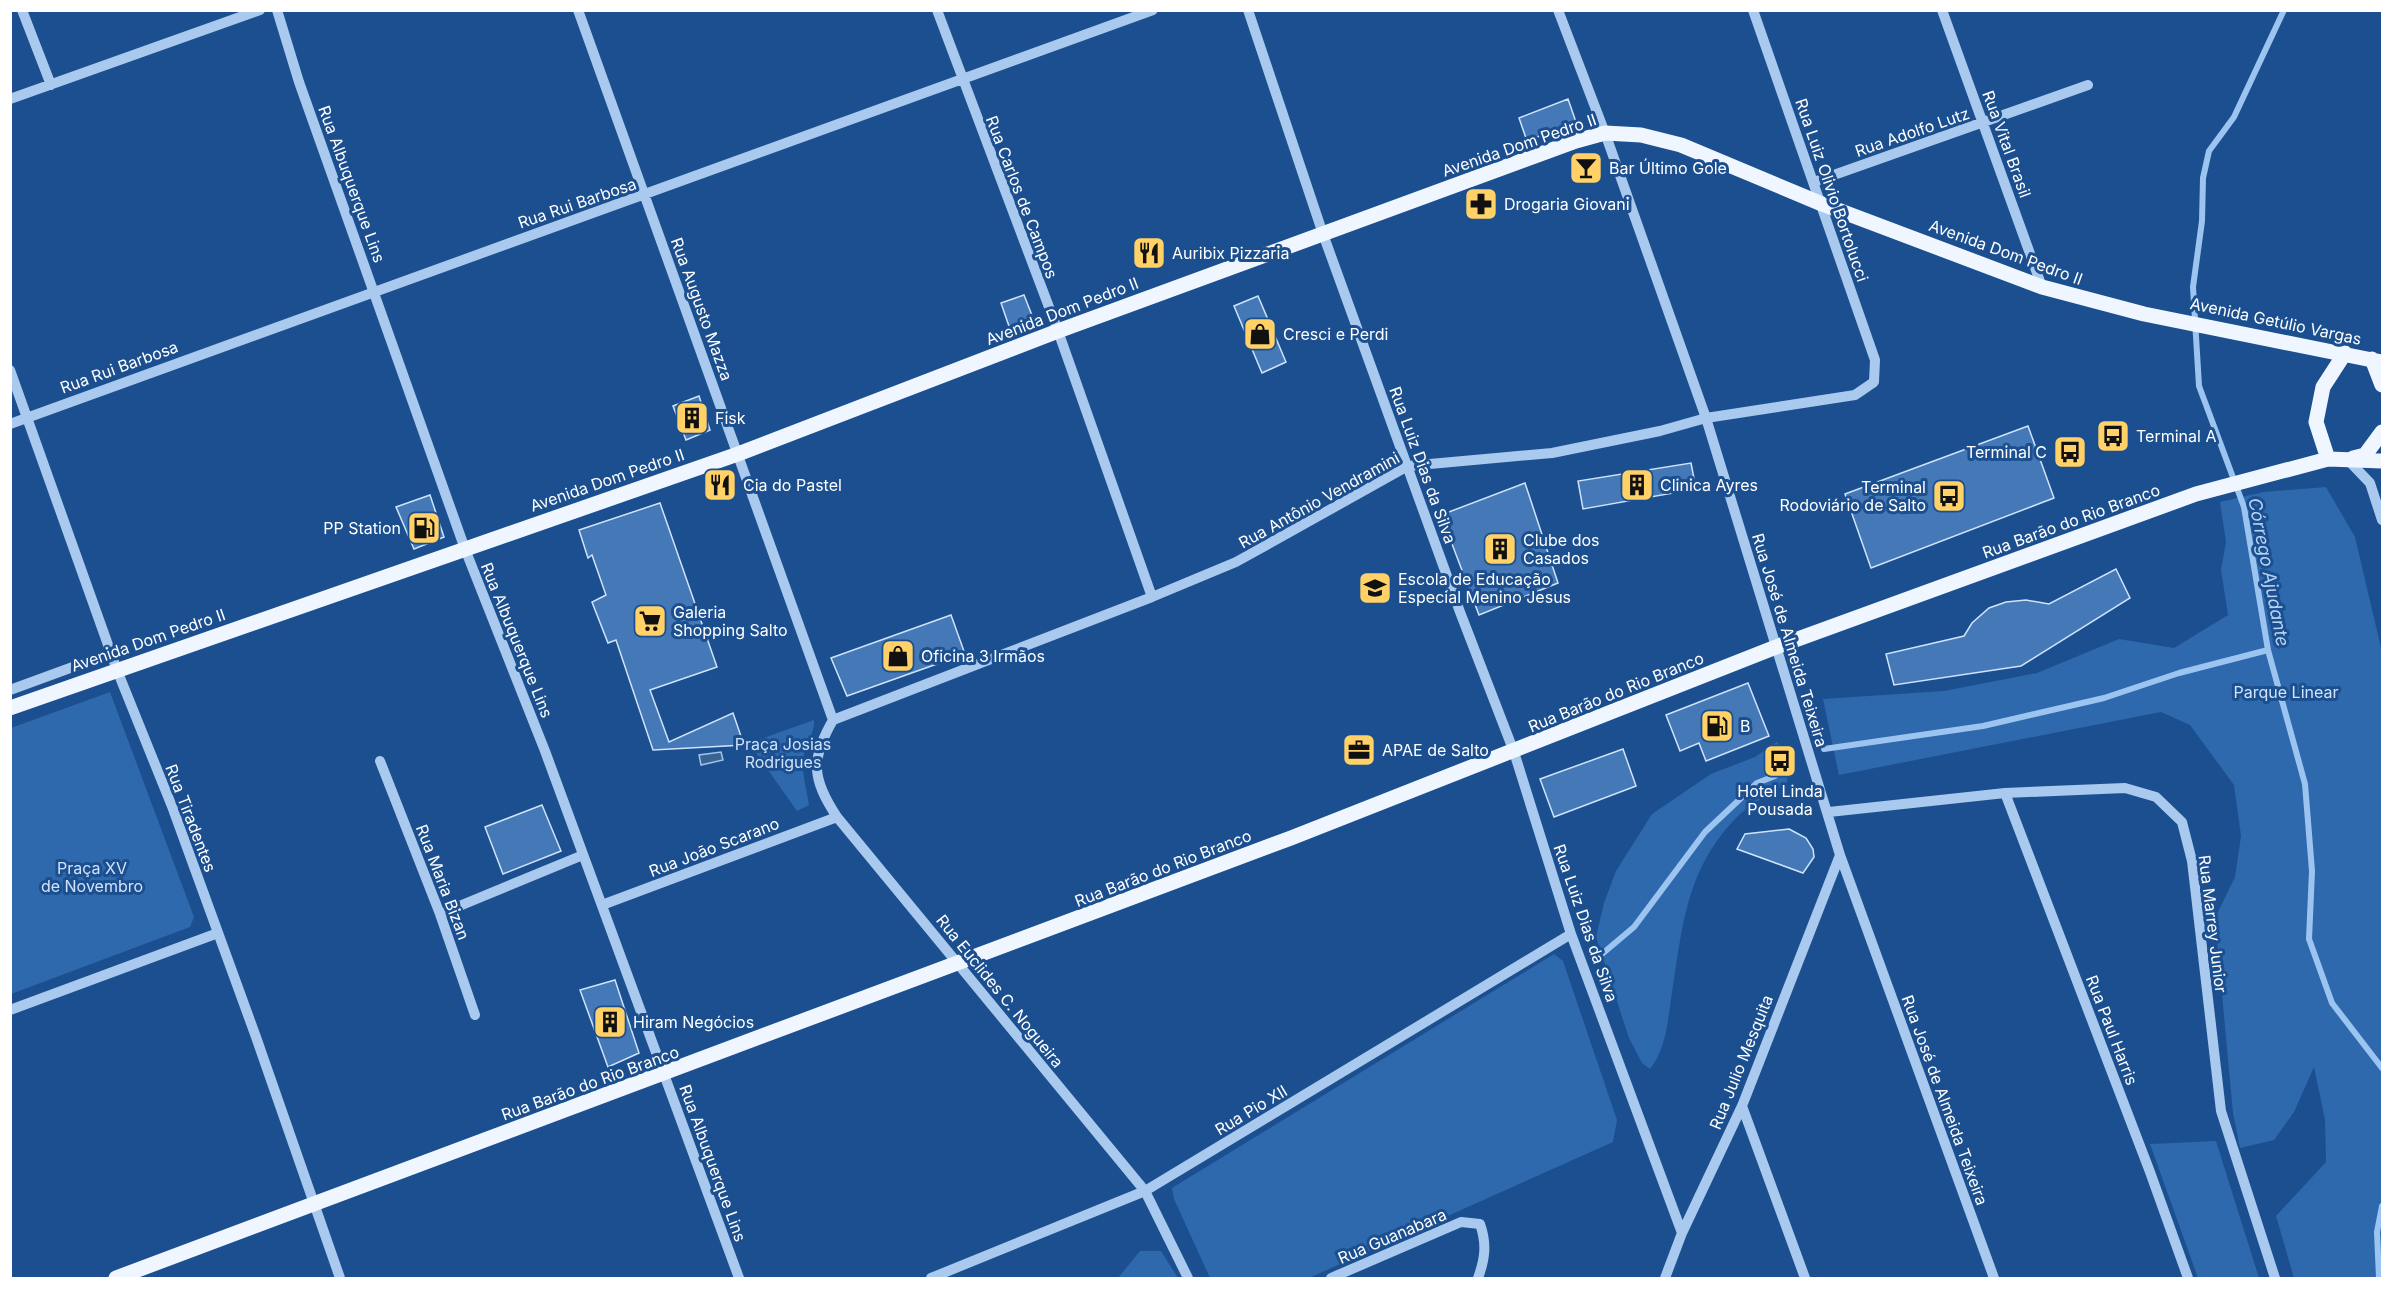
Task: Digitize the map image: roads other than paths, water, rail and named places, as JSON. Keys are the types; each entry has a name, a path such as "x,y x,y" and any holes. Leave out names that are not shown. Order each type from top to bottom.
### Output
{"main road":[{"name":"Avenida Dom Pedro II","path":"10,708 738,454 1058,331 1605,133 1641,135 1681,146 1822,204 2042,287 2102,304 2163,317"},
{"name":"Avenida Getúlio Vargas","path":"2163,317 2377,361"},
{"path":"2345,353 2324,387 2316,422 2328,459 2382,461"},
{"path":"2377,361 2382,385"},
{"path":"2347,459 2365,454 2382,432"},
{"name":"Rua Barão do Rio Branco","path":"116,1278 960,964 1514,752 1776,647 2196,494 2328,459"}],"street":[{"path":"22,10 51,85"},
{"path":"10,99 260,10"},
{"name":"Rua Albuquerque Lins","path":"277,10 299,82 465,549 545,751 739,1278"},
{"name":"Rua Augusto Mazza","path":"578,10 833,720"},
{"name":"Rua Carlos de Campos","path":"937,10 961,80 1058,331 1152,597"},
{"name":"Rua Rui Barbosa","path":"10,424 375,291 645,196 1153,10"},
{"name":"Rua Luiz Dias da Silva","path":"1248,10 1323,234 1460,612 1514,752 1571,934 1682,1233"},
{"name":"Rua José de Almeida Teixeira","path":"1558,10 1605,133 1706,418 1829,812 1840,855 1994,1278"},
{"name":"Rua Luiz Olivio Bortolucci","path":"1753,10 1875,360 1874,382"},
{"name":"Rua Vital Brasil","path":"1942,10 2042,287"},
{"name":"Rua Adolfo Lutz","path":"1814,182 2088,85"},
{"name":"Rua Tiradentes","path":"10,370 117,670 173,809 340,1278"},
{"name":"Rua Antônio Vendramini","path":"833,720 1152,597 1236,562 1408,466 1552,453 1660,431 1706,418 1855,395 1874,382"},
{"path":"2347,459 2370,483 2382,520"},
{"path":"10,690 111,653"},
{"name":"Rua Euclides C. Nogueira","path":"833,720 820,743 816,765 820,792 837,817 1145,1191 1188,1278"},
{"name":"Rua Maria Bizan","path":"380,761 440,914 475,1015"},
{"name":"Rua Marrey Junior","path":"1829,812 2005,793 2125,788 2156,797 2182,822 2192,861 2221,1111 2276,1278"},
{"name":"Rua Paul Harris","path":"2005,793 2150,1172 2188,1278"},
{"name":"Rua João Scarano","path":"602,905 837,817"},
{"path":"440,914 583,855"},
{"name":"Rua Julio Mesquita","path":"1665,1278 1682,1233 1742,1106 1840,855"},
{"path":"10,1010 218,933"},
{"name":"Rua Pio XII","path":"931,1278 1145,1191 1571,934"},
{"path":"1742,1106 1805,1278"},
{"name":"Rua Guanabara","path":"1331,1278 1461,1222 1480,1224 1486,1240 1484,1263 1478,1278"}],"waterway":[{"name":"Córrego Ajudante","path":"2284,10 2234,117 2209,151 2203,178 2202,221 2193,287 2199,386 2244,507 2268,650 2305,784 2312,871 2309,939 2332,1003 2382,1068"},
{"path":"1824,749 1983,726 2104,698 2179,673 2268,650"},
{"path":"1602,954 1634,927 1705,832 1757,783 1775,776"},
{"name":"Córrego Ajudante","path":"2379,1278 2377,1232 2382,1206"}],"place":[{"name":"Bar Último Gole","path":"1586,168"},
{"name":"Drogaria Giovani","path":"1481,204"},
{"name":"Auribix Pizzaria","path":"1149,253"},
{"name":"Cresci e Perdi","path":"1260,334"},
{"name":"Fisk","path":"692,418"},
{"name":"Terminal A","path":"2113,436"},
{"name":"Terminal C","path":"2070,452"},
{"name":"Cia do Pastel","path":"720,485"},
{"name":"Clinica Ayres","path":"1637,485"},
{"name":"Terminal Rodoviário de Salto","path":"1949,496"},
{"name":"PP Station","path":"424,528"},
{"name":"Clube dos Casados","path":"1500,549"},
{"name":"Escola de Educação Especial Menino Jesus","path":"1375,588"},
{"name":"Galeria Shopping Salto","path":"650,621"},
{"name":"Oficina 3 Irmãos","path":"898,656"},
{"name":"B","path":"1717,726"},
{"name":"APAE de Salto","path":"1359,750"},
{"name":"Hotel Linda Pousada","path":"1780,761"},
{"name":"Hiram Negócios","path":"610,1022"}],"park label":[{"name":"Parque Linear","path":"2286,692"},
{"name":"Praça Josias Rodrigues","path":"783,753"},
{"name":"Praça XV de Novembro","path":"92,877"}]}
